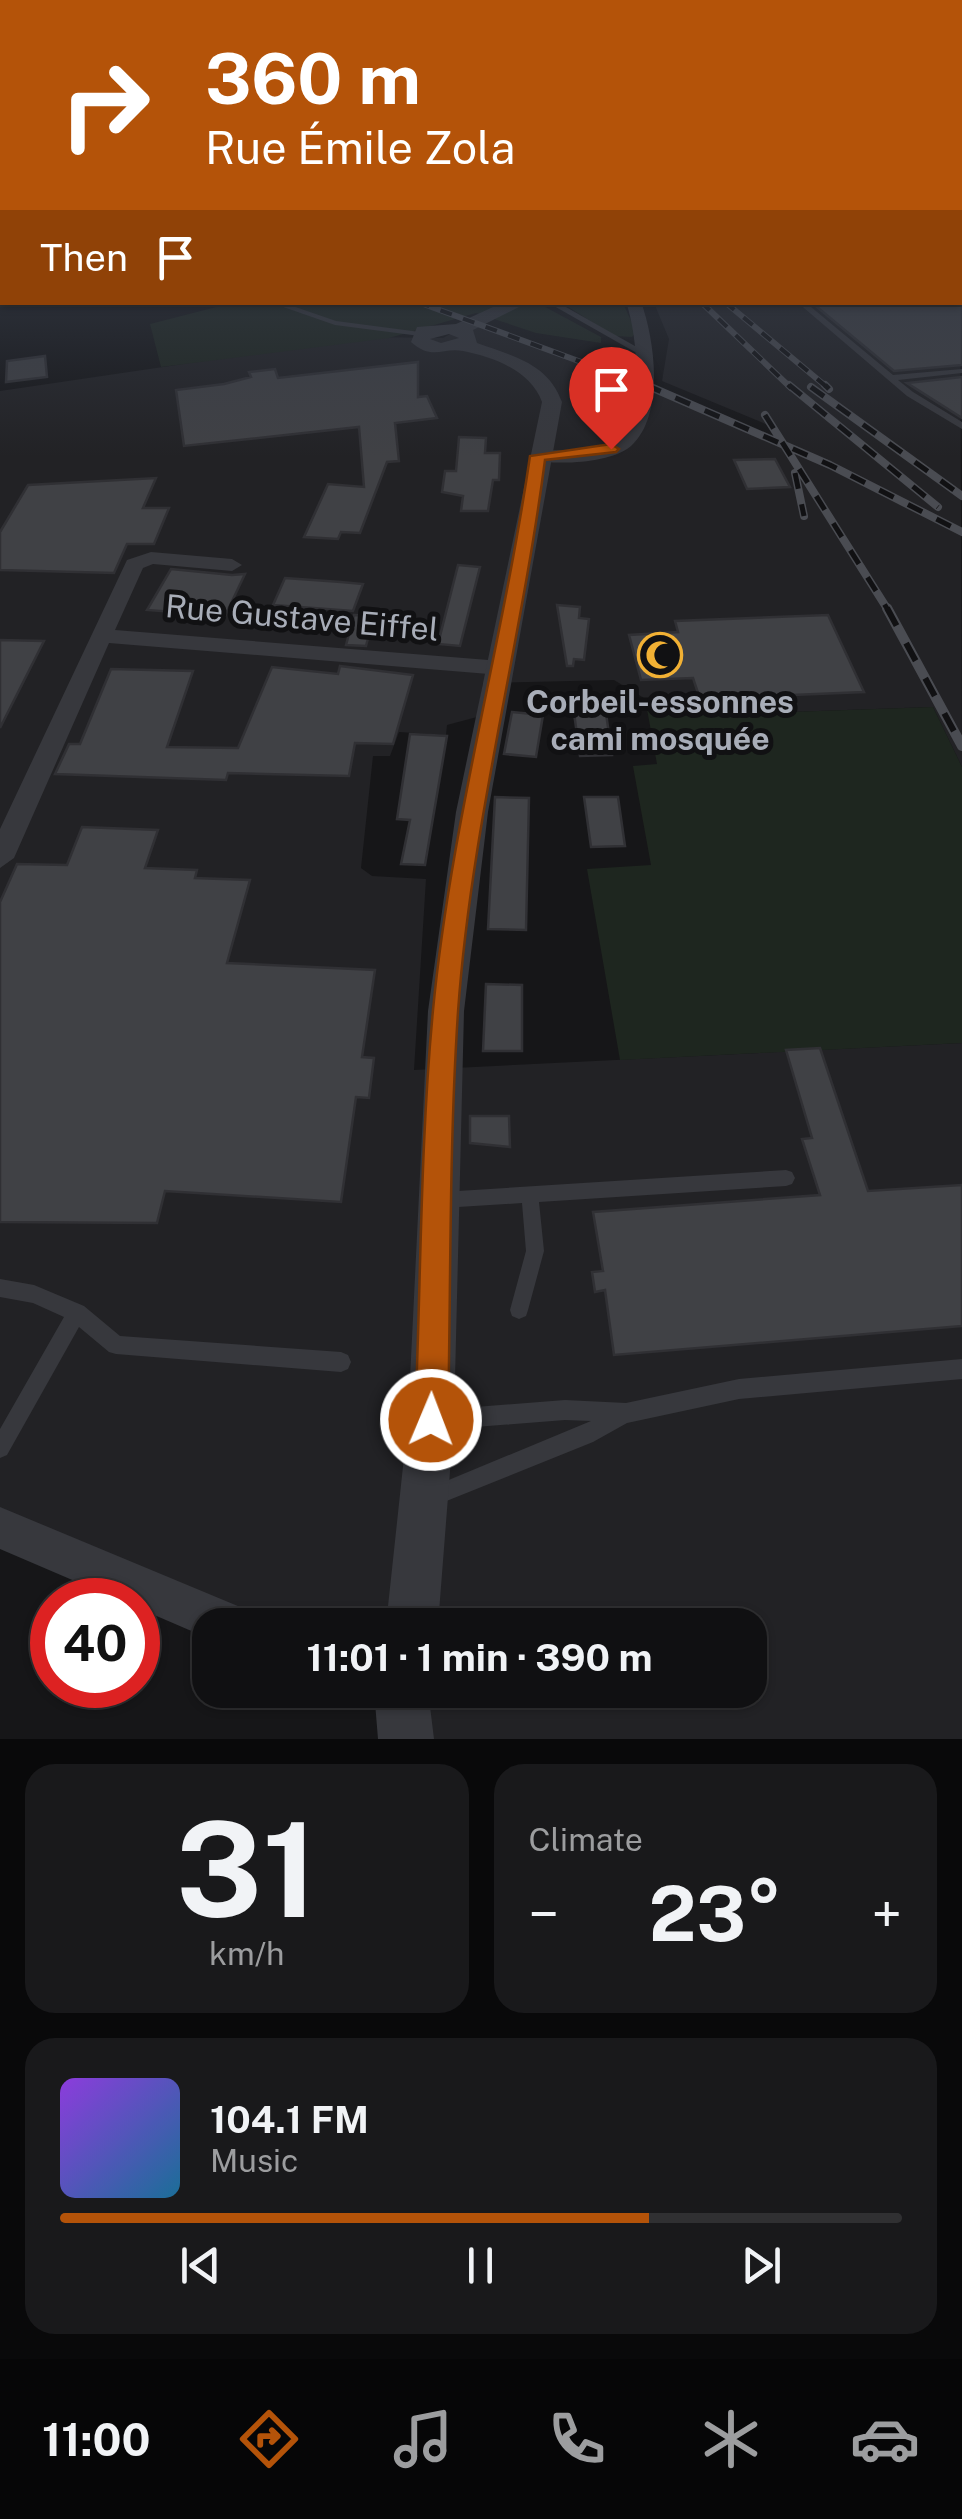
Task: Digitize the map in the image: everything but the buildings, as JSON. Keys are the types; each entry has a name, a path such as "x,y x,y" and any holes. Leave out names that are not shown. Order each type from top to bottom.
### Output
{"street":[{"path":"420,334 420,342 433,348 462,337 515,305"},
{"path":"538,456 611,449 635,433 640,422 645,354 642,326 634,305"},
{"path":"414,1608 431,1420 436,1201 446,1011 472,812 538,456 552,402 549,388 525,368 462,337"},
{"name":"Rue Gustave Eiffel","path":"0,858 98,635 134,564 151,558 232,565"},
{"name":"Rue Gustave Eiffel","path":"98,635 500,668"},
{"path":"0,1528 192,1609"},
{"path":"403,1708 406,1739"}],"lane":[{"path":"281,305 335,323 420,334"},
{"path":"555,305 645,354"},
{"path":"804,305 892,378 962,426"},
{"path":"892,378 962,371"},
{"path":"436,1201 786,1178"},
{"path":"518,1310 535,1251 530,1196"},
{"path":"0,1288 34,1294 78,1313 116,1345 341,1362"},
{"path":"0,1448 78,1313"},
{"path":"431,1420 566,1410 626,1413 739,1389 962,1369"},
{"path":"425,1500 586,1434 626,1413"}],"shaded area":[{"path":"224,305 542,305 601,337 601,343 536,333 476,313 389,338 161,367 150,324"},
{"path":"565,305 624,305 636,332 632,337 614,336"},
{"path":"655,305 960,305 962,767 933,707 674,716 614,680 483,683 477,717 447,725 446,735 399,732 390,756 373,756 361,868 372,876 426,879 414,1070 962,1043 962,1739 406,1739 403,1708 767,1708 767,1608 192,1609 160,1596 160,1578 118,1578 0,1528 0,391 367,337 443,338 472,322 669,393 779,441 768,425 662,381 669,339"},
{"path":"645,698 674,716 933,707 962,767 962,1043 620,1060 587,869 651,865 633,766 657,764"}],"railway":[{"path":"426,305 652,388"},
{"path":"704,305 791,388"},
{"path":"729,305 828,388"},
{"path":"646,385 784,445"},
{"path":"789,385 938,507"},
{"path":"825,385 828,388"},
{"path":"811,387 962,496"},
{"path":"765,415 784,445"},
{"path":"784,445 962,532"},
{"path":"784,445 888,610"},
{"path":"795,473 804,516"},
{"path":"887,608 962,746"}],"place":[{"name":"Corbeil-essonnes cami mosquée","path":"660,655"}],"route":[{"path":"431,1420 436,1201 446,1011 472,812 524,552 533,482 538,456 611,449"}]}
